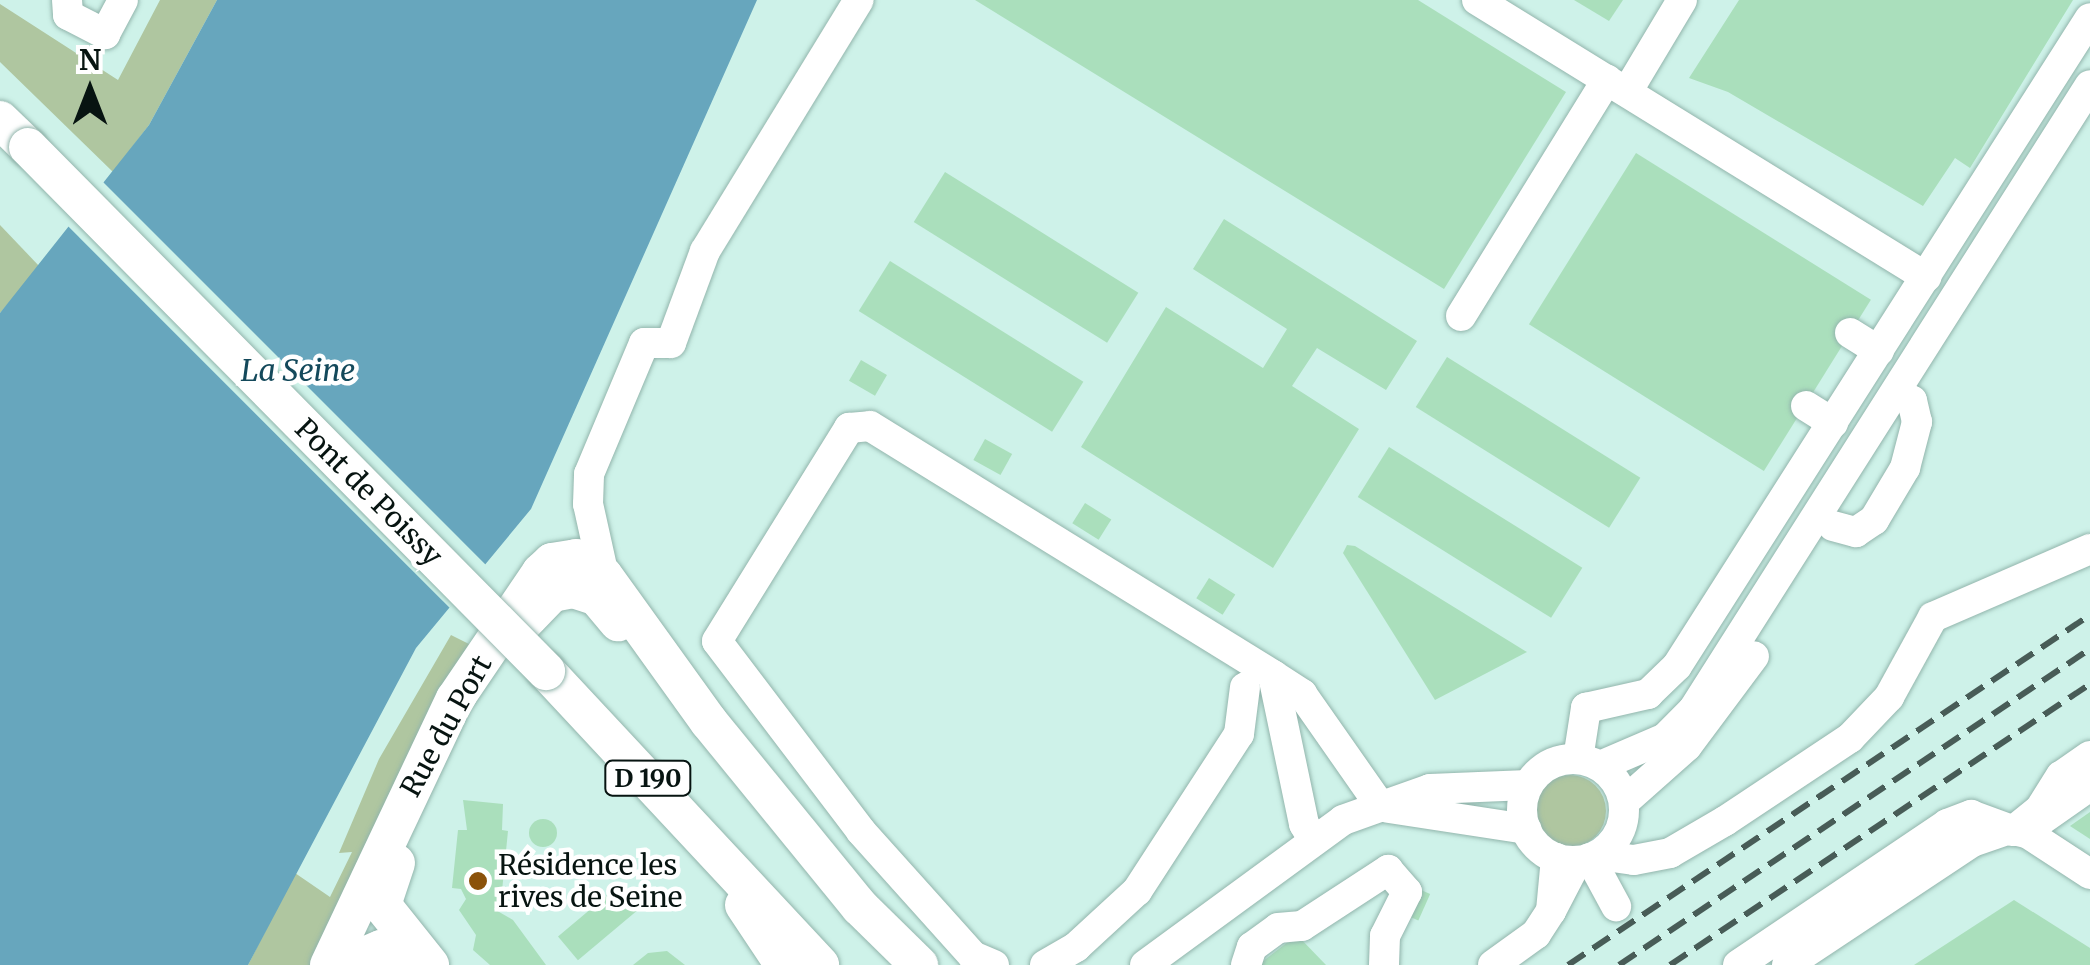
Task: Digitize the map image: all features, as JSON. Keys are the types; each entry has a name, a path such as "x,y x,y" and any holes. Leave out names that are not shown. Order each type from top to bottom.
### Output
{"main road":[{"name":"Pont de Poissy","path":"9,128 546,671 722,863"},
{"path":"558,560 586,560 604,576 710,722"},
{"name":"Rue du Port","path":"328,965 448,713 542,572 558,560"},
{"path":"429,965 386,913 383,889 472,691 547,597 573,588 597,597 710,722 860,907 919,965"},
{"name":"D 190","path":"722,863 784,965"},
{"name":"D 190","path":"722,863 820,965"},
{"path":"343,965 360,953 391,949 429,965"}],"street":[{"path":"67,0 68,15 105,34 122,0"},
{"name":"Rue du Port","path":"604,576 588,504 589,474 644,343 671,343 704,250 859,0"},
{"path":"1477,0 1926,277"},
{"path":"1460,316 1617,86 1682,0"},
{"path":"1660,855 1623,814 1589,762 1586,708 1648,694 1677,666 2090,18"},
{"path":"1145,965 1313,839 1382,807 1430,789 1528,785 1552,762 1589,762 1665,738 1693,710 1899,394 2090,84"},
{"path":"1850,333 1879,351"},
{"path":"1493,965 1536,934 1580,858 1725,702 1878,450 1899,394"},
{"path":"1806,406 1833,422"},
{"path":"994,965 973,956 861,831 717,641 848,428 870,426 1302,694 1382,807 1526,829 1580,858 1616,906"},
{"name":"Rue du Port","path":"558,560 588,504"},
{"path":"1580,858 1634,860 1660,855 1725,821 1850,738 1889,696 1933,617 2090,549"},
{"path":"1274,675 1304,824 1313,839"},
{"path":"1044,965 1087,938 1137,891 1239,734 1244,687"},
{"path":"1292,766 1306,746 1340,747"},
{"path":"2011,832 2040,809 2061,776 2090,756"},
{"path":"1526,829 1528,785"},
{"path":"1787,965 2090,786"},
{"path":"1738,965 1946,824 1971,815 2090,874"},
{"path":"1246,965 1252,946 1278,928 1302,926 1388,870 1407,892 1385,936 1384,965"},
{"path":"860,907 888,965"}],"green space":[{"path":"160,0 217,0 149,125 113,172 0,62 0,4 118,80"},
{"path":"0,225 40,267 0,313"},
{"path":"451,635 477,648 324,965 248,965 295,873 330,897 352,852 339,853 379,759"},
{"path":"1570,775 1596,785 1606,811 1596,837 1570,847 1544,837 1534,811 1544,785"}],"water":[{"name":"La Seine","path":"217,0 757,0 531,509 416,648 248,965 0,965 0,313 149,125"}],"pier":[{"path":"101,180 489,568 450,608 61,220"}],"building":[{"path":"975,0 1418,0 1566,92 1444,289"},
{"path":"1574,0 1623,0 1609,21"},
{"path":"1739,0 2073,0 1970,168 1955,158 1923,206 1728,92 1689,78"},
{"path":"1636,153 1871,300 1764,471 1529,324"},
{"path":"945,172 1138,293 1107,343 914,222"},
{"path":"1224,219 1417,341 1386,390 1317,348 1292,386 1359,429 1273,568 1081,447 1166,307 1263,368 1287,329 1193,269"},
{"path":"890,261 1083,382 1052,432 859,311"},
{"path":"1447,357 1640,478 1609,528 1416,407"},
{"path":"861,360 887,375 875,396 849,381"},
{"path":"985,439 1012,454 1000,475 973,460"},
{"path":"1389,447 1582,568 1551,618 1358,497"},
{"path":"1085,503 1111,519 1099,540 1072,523"},
{"path":"1347,545 1355,546 1527,652 1435,700 1343,553"},
{"path":"1209,578 1235,594 1223,615 1196,598"},
{"name":"Résidence les rives de Seine","path":"463,800 503,804 502,830 508,831 501,901 494,909 513,920 546,965 490,965 473,950 476,935 459,910 466,899 461,889 452,888 458,830 467,830"},
{"path":"2090,812 2090,839 2070,826"},
{"name":"Résidence les rives de Seine","path":"543,819 553,823 557,833 553,843 543,847 533,843 529,833 533,823"},
{"name":"Résidence les rives de Seine","path":"617,887 637,911 578,960 558,936"},
{"path":"1421,890 1430,894 1418,921 1409,916"},
{"path":"2014,900 2090,948 2090,965 1914,965"},
{"path":"1297,935 1326,965 1258,965"},
{"path":"667,951 685,965 633,965 648,953"}],"railway":[{"path":"1568,965 2090,615"},
{"path":"1619,965 2090,649"},
{"path":"1670,965 2090,684"}],"place":[{"name":"Résidence les rives de Seine","path":"478,881"}]}
